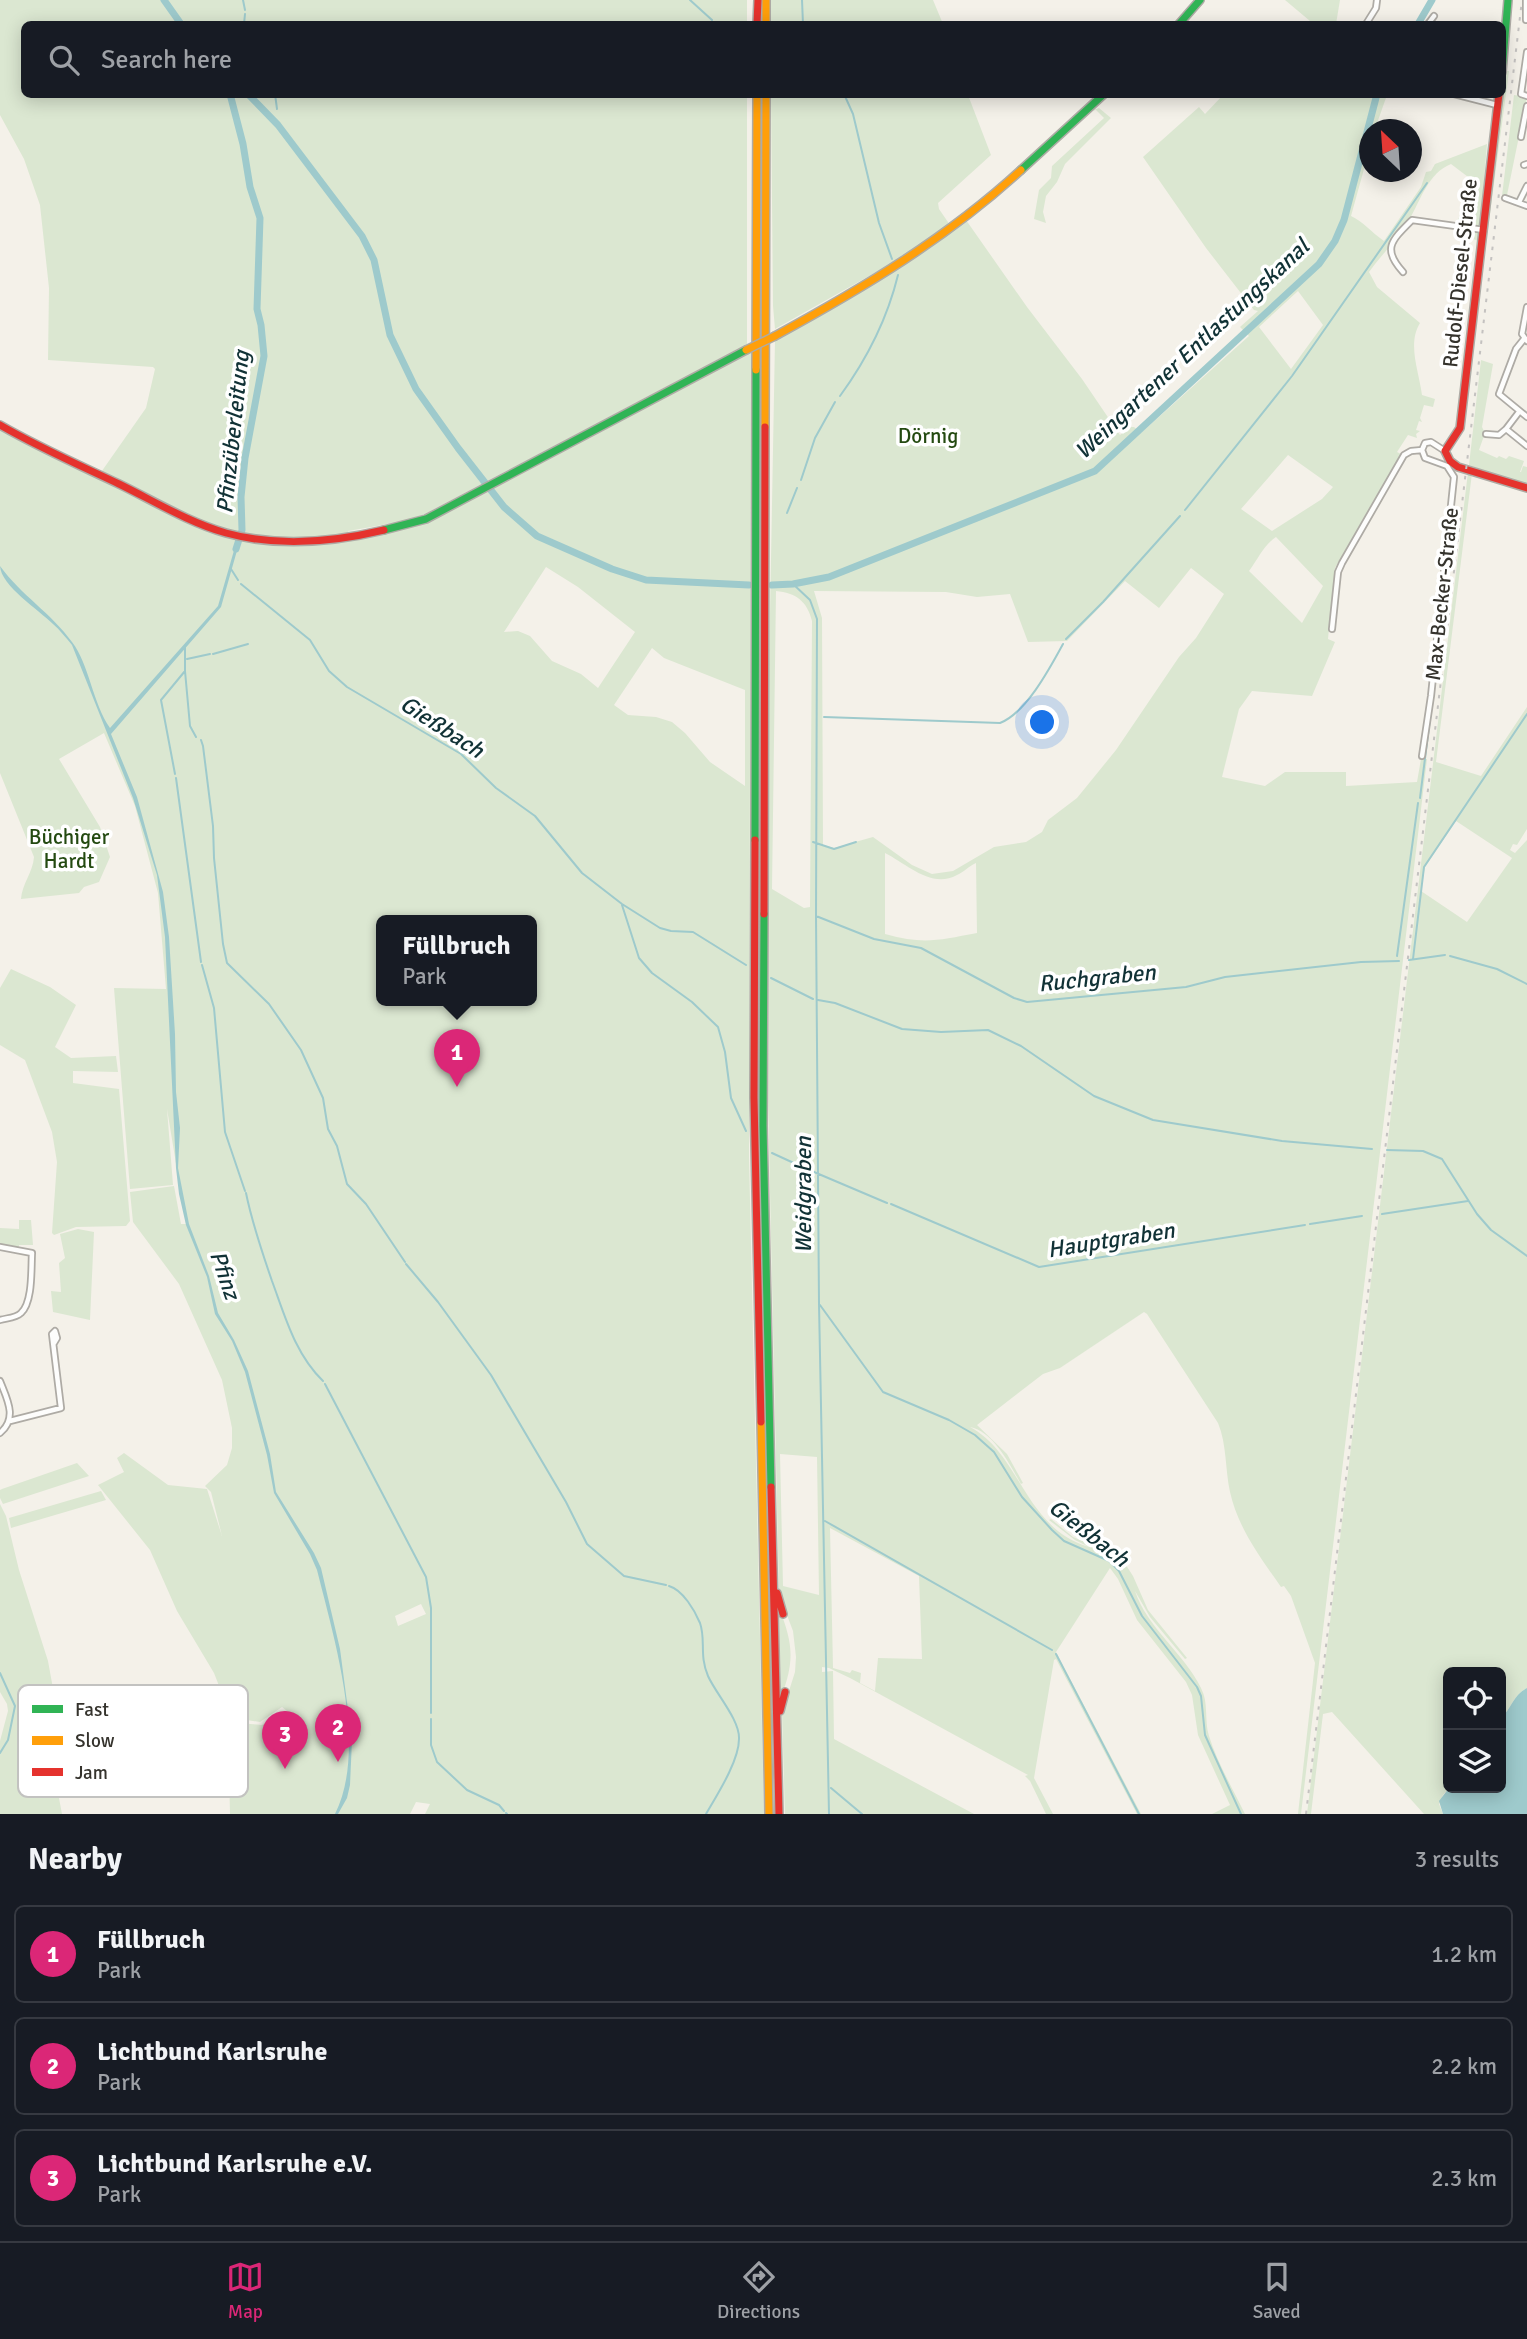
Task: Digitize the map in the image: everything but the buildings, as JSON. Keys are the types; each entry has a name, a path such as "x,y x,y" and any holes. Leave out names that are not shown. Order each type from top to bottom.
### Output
{"main road":[{"path":"757,21 758,0"},
{"path":"766,0 766,21"},
{"path":"1182,21 1200,0"},
{"path":"1506,21 1508,0"},
{"path":"757,98 754,1098 769,1814"},
{"path":"766,98 763,1126 779,1814"},
{"path":"0,425 189,519 239,537 290,542 391,529 426,519 775,336 919,252 985,202 1100,98"},
{"name":"Rudolf-Diesel-Straße","path":"1445,451 1460,428 1485,230 1490,153 1499,98"},
{"path":"1445,451 1455,466 1525,488"},
{"path":"773,1581 783,1614"},
{"path":"777,1726 785,1692"}],"street":[{"path":"1368,21 1376,8 1377,0"},
{"path":"1526,0 1526,27"},
{"path":"1430,21 1434,16"},
{"path":"1527,52 1521,94 1527,96"},
{"path":"1470,98 1498,105"},
{"path":"1521,137 1526,123 1527,106"},
{"path":"1519,202 1527,186"},
{"path":"1505,198 1527,206"},
{"path":"1403,272 1392,260 1389,252 1412,220 1485,230"},
{"path":"1527,309 1522,334 1526,340 1516,349 1499,394 1527,417"},
{"path":"1486,434 1499,435 1519,412"},
{"path":"1506,429 1527,446"},
{"path":"1332,629 1338,572 1404,455 1410,451 1422,450 1425,443 1431,442 1445,451"},
{"name":"Max-Becker-Straße","path":"1422,450 1425,458 1447,466 1454,477 1422,756"},
{"path":"0,1247 32,1254 26,1305 17,1315 0,1320"},
{"path":"0,1433 10,1421 61,1408 54,1343"},
{"path":"0,1381 10,1407 10,1421"}],"green space":[{"name":"Büchiger Hardt","path":"0,0 747,0 747,21 21,21 21,98 747,98 747,344 425,514 400,522 348,531 351,537 432,519 751,352 749,1157 764,1814 425,1814 430,1804 416,1802 410,1814 230,1814 230,1797 248,1797 248,1724 262,1725 287,1711 282,1707 260,1722 248,1720 248,1685 219,1685 177,1611 150,1550 98,1485 124,1472 117,1458 124,1453 168,1485 207,1489 222,1536 211,1492 205,1486 227,1465 232,1448 232,1428 222,1380 179,1284 133,1222 130,1192 174,1186 181,1224 186,1224 167,1109 173,1185 130,1189 114,988 166,989 158,893 135,806 104,733 59,759 100,827 110,857 99,882 84,887 79,893 21,899 34,857 0,773 0,427 97,478 146,408 155,369 48,360 49,288 40,205 24,159 0,115","holes":["546,567 578,587 635,632 598,688 581,674 552,661 530,636 518,631 504,632","652,648 664,658 745,690 745,786 710,762 672,722 656,717 628,715 614,705","421,1604 426,1614 398,1626 395,1616"]},
{"path":"771,0 933,0 942,21 771,21"},
{"path":"1285,0 1340,0 1336,21 1310,21"},
{"path":"1506,71 1509,71 1506,94"},
{"path":"1514,95 1527,97 1507,195 1502,196"},
{"path":"771,98 969,98 991,155 938,203 950,225 894,262 775,329"},
{"name":"Dörnig","path":"1220,98 1386,98 1379,119 1359,119 1360,182 1351,216 1384,241 1421,187 1426,172 1431,171 1435,164 1487,144 1479,241 1454,233 1456,223 1476,183 1451,164 1431,180 1405,227 1369,272 1377,287 1420,323 1414,340 1415,358 1422,395 1435,399 1433,407 1424,405 1420,418 1422,422 1419,421 1416,430 1420,431 1416,434 1417,438 1408,435 1397,452 1401,454 1335,568 1328,639 1335,642 1312,696 1252,691 1239,709 1222,777 1265,786 1285,772 1346,772 1346,786 1417,782 1421,759 1427,759 1301,1814 1298,1814 1315,1663 1291,1596 1265,1565 1238,1518 1230,1492 1218,1423 1144,1312 1060,1368 1043,1374 977,1425 1007,1454 1023,1483 1021,1484 1006,1459 993,1442 970,1427 987,1439 1001,1454 1036,1508 1050,1524 1067,1537 1089,1547 1075,1540 1049,1520 1051,1519 1073,1537 1120,1556 1133,1576 1148,1610 1187,1658 1185,1659 1150,1617 1135,1591 1148,1617 1194,1675 1201,1688 1212,1746 1245,1814 1212,1814 1230,1805 1198,1735 1192,1695 1186,1682 1137,1620 1110,1568 1056,1652 1141,1814 1137,1814 1056,1659 1034,1778 1053,1814 1046,1814 1025,1776 1028,1775 850,1678 829,1668 822,1667 822,1672 833,1671 834,1739 974,1814 785,1814 782,1713 795,1672 796,1657 793,1631 779,1594 768,1102 769,669 775,340 896,268 966,220 1120,435 1129,427 1134,427 1141,433 1249,336 1240,327 1258,311 1254,310 1206,248 1143,157 1199,107 1205,114","holes":["1298,291 1323,325 1291,369 1259,327","1288,455 1333,487 1322,499 1272,531 1241,509","1276,537 1323,586 1302,623 1249,571","1191,568 1224,594 1116,750 1077,798 1048,820 1042,832 1026,842 994,847 953,871 932,874 912,865 873,837 834,848 823,845 822,618 814,591 946,592 977,597 1010,594 1028,642 1067,641 1125,581 1159,608","776,591 800,599 812,621 810,907 804,908 772,889","885,853 920,873 938,879 957,875 976,863 977,933 931,940 885,934","780,1454 817,1457 819,1595 783,1586","830,1528 919,1576 922,1659 878,1658 875,1691 860,1683 861,1673 833,1668"]},
{"path":"1501,98 1505,98 1464,409"},
{"path":"1099,108 1111,118 1065,164 1057,182 1046,196 1043,212 1046,223 1034,219 1039,190 1051,178 1052,166 1104,118 1096,110 1091,111"},
{"path":"1481,360 1493,364 1482,427 1485,433 1479,450 1497,458 1499,456 1506,459 1509,456 1524,461 1520,472 1523,466 1527,467 1527,486 1469,465"},
{"path":"1468,472 1472,473 1436,762 1481,776 1527,707 1527,829 1517,845 1513,844 1510,850 1515,853 1527,840 1527,1688 1519,1694 1506,1712 1506,1667 1443,1667 1445,1793 1439,1804 1443,1814 1424,1814 1332,1712 1323,1714 1311,1814 1307,1814","holes":["1456,821 1512,858 1467,922 1421,891 1425,867"]},
{"path":"761,746 759,1146 775,1814 758,1151"},
{"path":"11,969 50,987 76,1005 55,1047 71,1058 116,1056 118,1072 73,1071 73,1083 119,1089 130,1221 126,1226 76,1227 54,1235 52,1233 57,1162 52,1132 25,1060 0,1045 0,988"},
{"path":"19,1220 31,1220 33,1245 19,1245 19,1248 0,1245 0,1228 19,1229"},
{"path":"78,1229 94,1232 90,1320 53,1312 51,1291 61,1292 59,1263 65,1258 60,1234"},
{"path":"77,1463 89,1476 3,1504 0,1490"},
{"path":"101,1491 106,1500 11,1528 9,1518"},
{"path":"0,1504 6,1516 19,1570 48,1661 52,1685 18,1685 18,1797 59,1797 62,1814 0,1814 0,1741 8,1711 0,1692"},
{"path":"779,1608 790,1652 789,1673 781,1697"}],"water":[{"path":"237,540 240,540 221,607 111,734 137,797 163,892 169,937 175,1034 180,1128 178,1168 189,1224 209,1276 218,1313 248,1371 270,1454 276,1492 321,1568 340,1649 352,1740 350,1785 347,1798 338,1814 335,1814 344,1788 348,1758 348,1726 345,1693 332,1628 317,1570 274,1493 245,1372 232,1341 215,1314 207,1277 186,1225 179,1194 165,937 157,875 133,798 72,645 56,626 7,582 0,566 72,642 83,661 99,708 110,728 218,606"},
{"path":"1527,1688 1527,1814 1443,1814 1439,1801 1445,1793 1506,1793 1506,1712 1519,1694"}],"waterway":[{"path":"164,0 179,21"},
{"path":"243,0 245,10"},
{"path":"690,0 712,20"},
{"path":"802,0 803,21"},
{"name":"Weingartener Entlastungskanal","path":"1420,21 1432,0"},
{"path":"244,21 245,14"},
{"name":"Pfinzüberleitung","path":"231,98 243,144 250,187 260,218 257,309 264,356 245,458 241,497 242,530 236,549"},
{"name":"Weingartener Entlastungskanal","path":"252,98 278,125 362,236 374,260 390,335 416,389 504,507 537,536 612,569 646,580 749,585"},
{"path":"276,98 277,109"},
{"path":"846,98 853,114 879,223 892,259"},
{"name":"Weingartener Entlastungskanal","path":"772,585 829,577 1095,471 1319,264 1335,241 1344,220 1376,98"},
{"path":"1185,510 1292,376 1427,183"},
{"path":"840,396 875,338 898,275"},
{"path":"801,480 815,438 835,402"},
{"path":"787,513 797,488"},
{"path":"1066,639 1180,516"},
{"name":"Gießbach","path":"231,569 238,580"},
{"name":"Gießbach","path":"241,584 310,640 329,671 347,687 461,754 496,788 535,816 582,873 622,904 660,928 693,932 746,965"},
{"name":"Weidgraben","path":"793,584 810,600 817,619 819,1304 829,1814"},
{"path":"213,654 248,644"},
{"path":"824,717 1000,723 1010,718 1028,700 1063,644"},
{"path":"175,774 161,700 185,671 185,646"},
{"path":"187,659 210,654"},
{"path":"185,671 190,726 196,737"},
{"path":"1420,798 1431,711"},
{"path":"1413,959 1424,867 1527,714"},
{"path":"201,740 227,963 269,1004 301,1050 323,1098 328,1129 337,1146 347,1184 366,1204 405,1262"},
{"path":"176,778 201,962"},
{"path":"1397,956 1418,803"},
{"path":"813,842 834,849 856,842"},
{"name":"Hauptgraben","path":"622,905 639,958 652,973 692,1002 718,1027 725,1052 731,1098 746,1131"},
{"name":"Ruchgraben","path":"816,916 874,939 921,948 1014,998 1027,1002 1186,987 1225,977 1361,962 1399,961"},
{"name":"Ruchgraben","path":"1409,960 1445,955"},
{"name":"Ruchgraben","path":"1450,956 1497,969 1527,984"},
{"path":"202,965 214,1008 225,1132 245,1191"},
{"path":"771,978 813,999"},
{"path":"818,1000 835,1003 902,1029 941,1032 988,1030 1021,1046 1094,1096 1153,1120 1282,1141 1372,1149"},
{"path":"1387,1150 1423,1151 1442,1159 1477,1214 1491,1230 1527,1256"},
{"name":"Hauptgraben","path":"772,1153 809,1170"},
{"name":"Hauptgraben","path":"814,1172 887,1203"},
{"path":"246,1193 286,1321 305,1359 323,1381"},
{"name":"Hauptgraben","path":"1382,1214 1468,1201"},
{"name":"Hauptgraben","path":"891,1204 1039,1267 1305,1225"},
{"name":"Hauptgraben","path":"1310,1224 1362,1216"},
{"path":"406,1264 438,1302 491,1375 566,1502 587,1544 624,1576 666,1585"},
{"name":"Gießbach","path":"820,1305 883,1392 949,1420 975,1435 994,1452 1022,1497 1052,1530 1064,1541 1109,1561 1119,1571 1142,1616 1197,1687 1201,1696 1205,1735 1241,1814"},
{"path":"325,1384 426,1577 431,1608 431,1713"},
{"path":"825,1521 1052,1650"},
{"path":"669,1586 684,1596 698,1618 708,1676 732,1715 738,1732 735,1757 706,1814"},
{"path":"1056,1654 1139,1814"},
{"path":"0,1673 15,1706 8,1740 0,1753"},
{"path":"431,1719 431,1745 437,1762 467,1790 499,1805 504,1811"},
{"path":"831,1788 862,1814"}],"railway":[{"path":"1306,1814 1522,0"}],"traffic: fast":[{"path":"1182,21 1200,0"},
{"path":"1506,24 1508,0"},
{"path":"1021,170 1100,98"},
{"path":"384,530 426,519 746,350"},
{"path":"755,840 756,370"},
{"path":"764,914 763,1126 771,1487"}],"traffic: slow":[{"path":"766,0 766,21"},
{"path":"756,370 757,98"},
{"path":"765,427 766,98"},
{"path":"775,336 934,240 1021,170"},
{"path":"746,350 775,336"},
{"path":"761,1422 769,1814"}],"traffic: jam":[{"path":"757,21 758,0"},
{"path":"1499,98 1460,428 1445,451 1450,461 1458,467 1527,488"},
{"path":"0,425 185,517 226,533 265,540 305,541 345,538 384,530"},
{"path":"764,914 765,427"},
{"path":"755,840 754,1098 761,1422"},
{"path":"771,1487 779,1814"},
{"path":"777,1593 783,1614"},
{"path":"780,1711 785,1692"}],"place":[{"name":"Füllbruch","path":"457,1087"},
{"name":"Lichtbund Karlsruhe","path":"338,1762"},
{"name":"Lichtbund Karlsruhe e.V.","path":"285,1769"}],"water label":[{"name":"Pfinz","path":"225,1275"}]}
